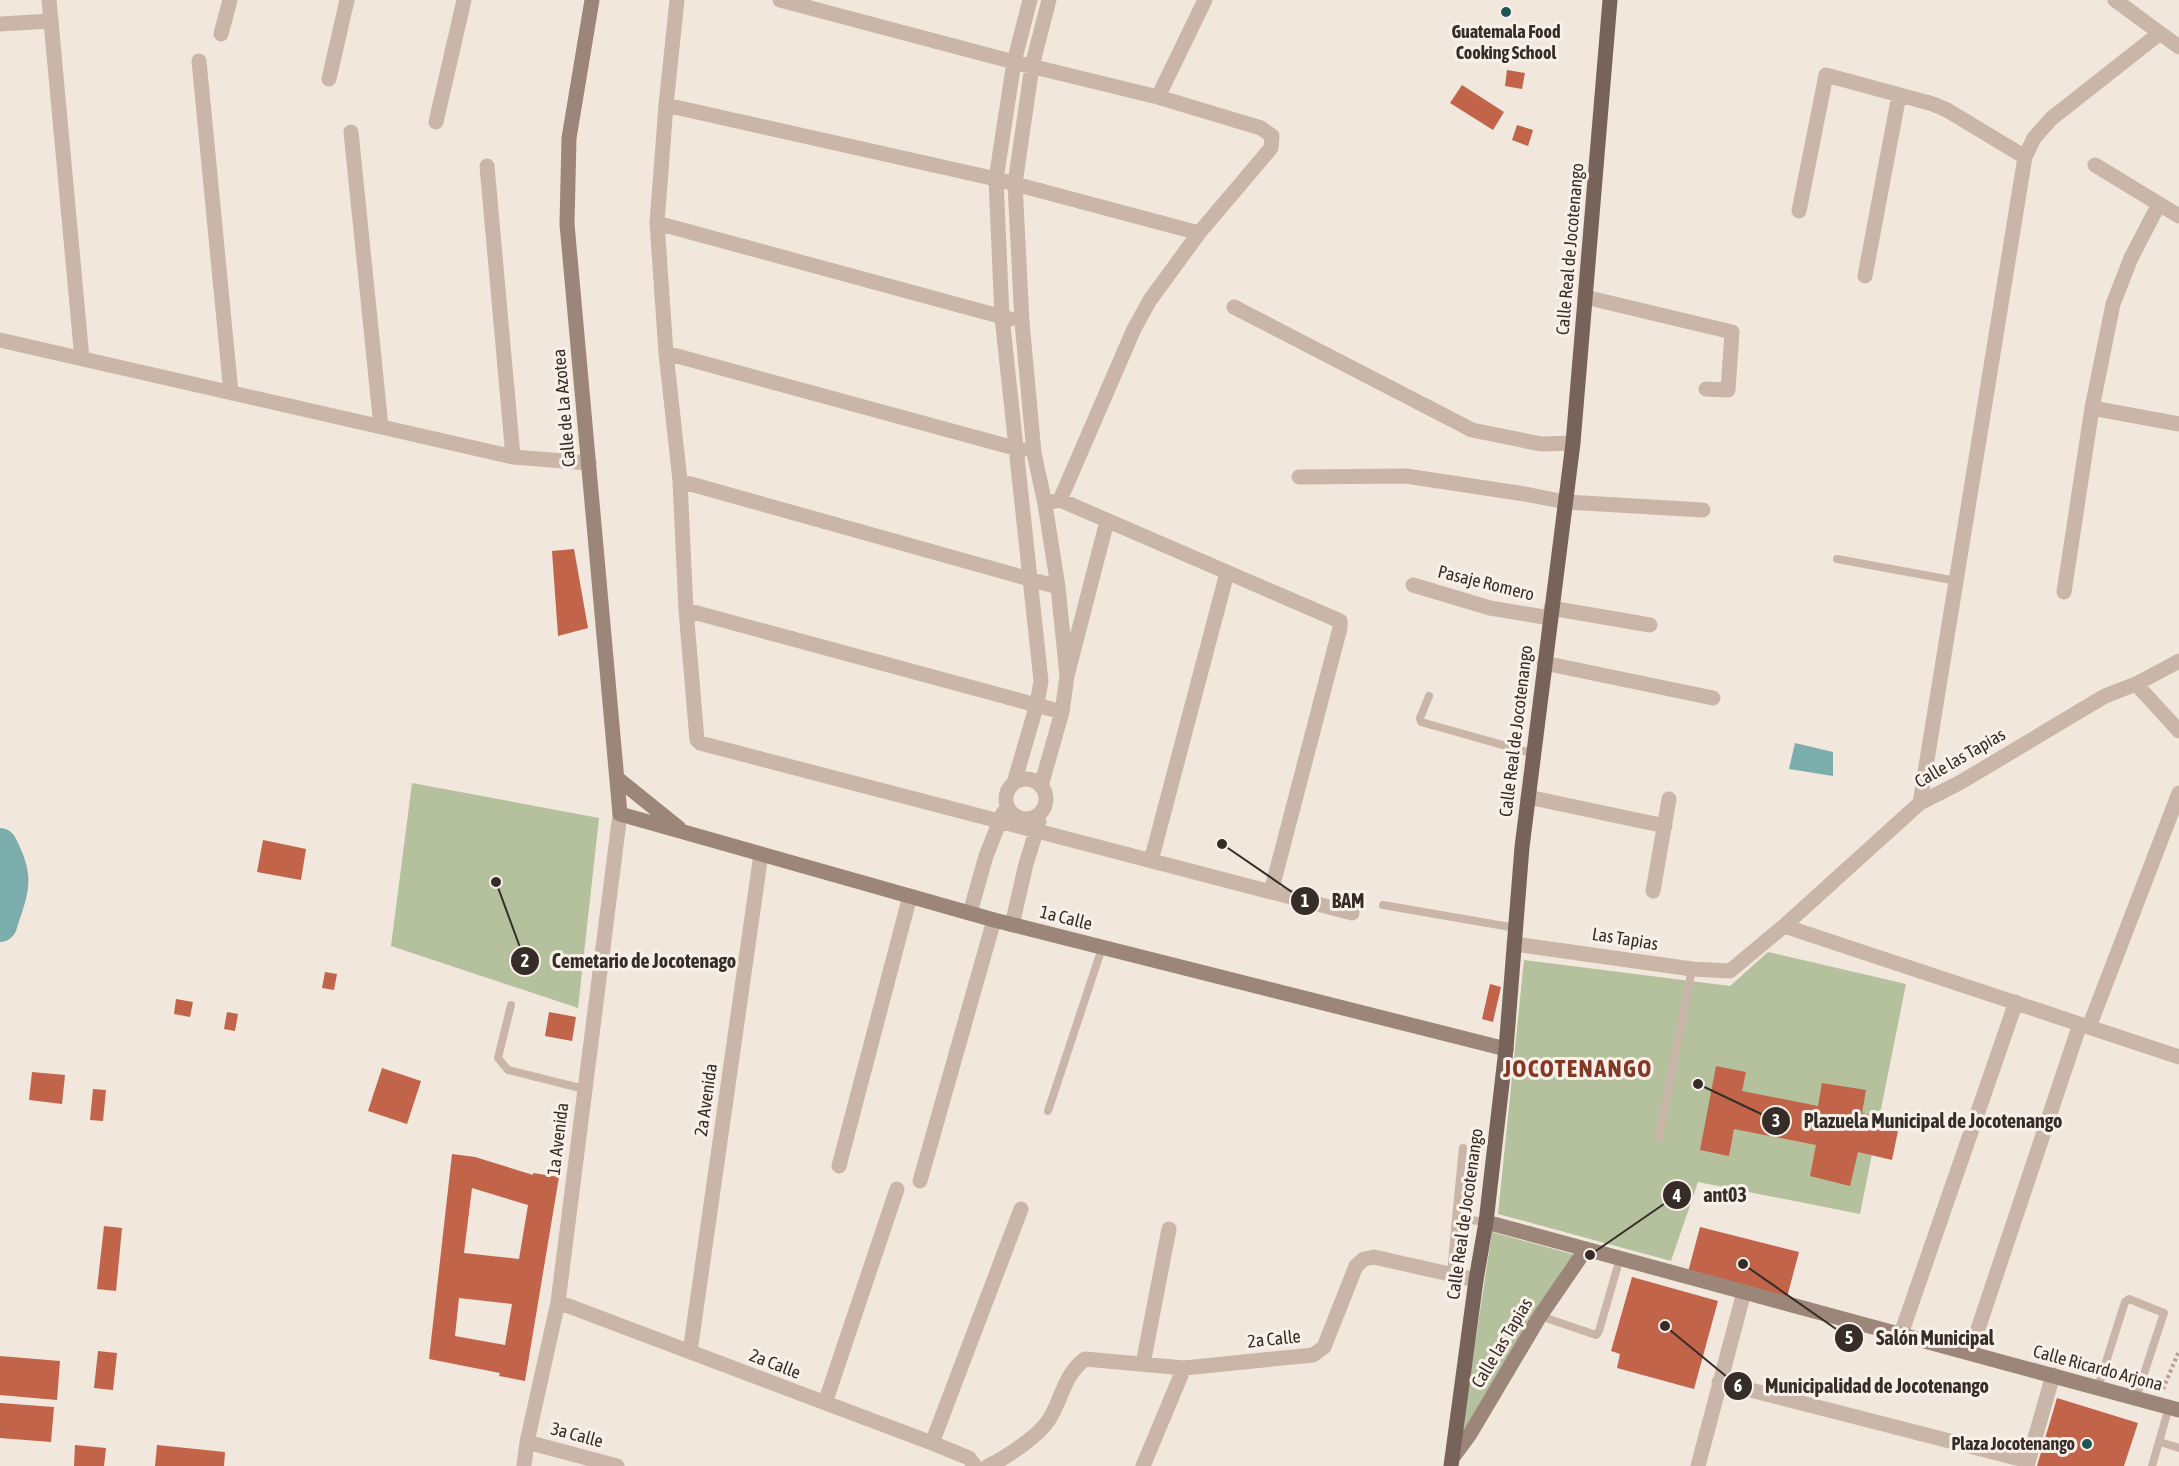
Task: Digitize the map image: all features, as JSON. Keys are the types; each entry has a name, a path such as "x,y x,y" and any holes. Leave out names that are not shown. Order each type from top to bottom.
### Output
{"main road":[{"name":"Calle Real de Jocotenango","path":"1452,1462 1486,1221 1506,1049 1528,797 1573,443 1610,0"}],"street":[{"path":"49,0 82,359"},
{"path":"221,34 230,0"},
{"path":"330,79 347,0"},
{"path":"436,122 464,0"},
{"name":"Calle de La Azotea","path":"592,0 569,138 567,224 620,814"},
{"path":"677,0 657,223 666,353 680,481 695,737 700,743 1352,913"},
{"path":"780,0 1014,62 1158,97 1261,128 1272,136 1271,148 1199,232 1150,300 1134,329 1053,502"},
{"path":"970,913 986,856 1007,805 1007,793 1014,783 1037,704 1041,681 1002,317 996,179 1014,62 1030,0"},
{"path":"1049,0 1032,66 1015,183 1022,322 1034,453 1053,502 1066,676"},
{"path":"1158,97 1205,0"},
{"path":"2115,0 2179,46"},
{"path":"0,24 51,21"},
{"path":"1920,803 2025,157 2034,138 2052,118 2160,33"},
{"path":"199,61 231,393"},
{"path":"1799,211 1826,75 1933,104 2025,157"},
{"path":"1865,276 1899,95"},
{"path":"666,105 1015,183 1199,232"},
{"path":"351,132 381,427"},
{"path":"2095,165 2179,216"},
{"path":"487,166 513,457"},
{"path":"2064,592 2092,408 2113,304 2131,258 2159,204"},
{"path":"657,223 1022,322"},
{"path":"1585,297 1732,332 1728,390 1706,389"},
{"path":"1234,308 1472,430 1541,444 1573,443"},
{"path":"0,340 513,457 589,463"},
{"path":"666,353 1034,453"},
{"path":"2092,408 2179,424"},
{"path":"1299,477 1406,476 1566,502 1703,510"},
{"path":"680,481 1058,587"},
{"path":"1053,502 1107,520 1340,621 1271,892"},
{"path":"1041,786 1062,712 1066,676 1107,520"},
{"path":"1151,861 1227,573"},
{"name":"Pasaje Romero","path":"1413,585 1490,609 1551,613 1650,625"},
{"path":"686,610 1062,712"},
{"name":"Calle las Tapias","path":"1730,971 1784,926 1920,803 1961,782 2105,696 2136,684 2179,661"},
{"path":"1544,663 1713,698"},
{"path":"2136,684 2179,731"},
{"path":"617,778 684,831"},
{"path":"1012,924 1041,813 1047,802 1047,796 1041,786 1031,779 1014,783"},
{"path":"1970,1353 2085,1026 2179,793"},
{"path":"1528,797 1665,826"},
{"path":"1653,891 1669,799"},
{"path":"1007,805 1013,815 1025,820 1041,813"},
{"name":"1a Calle","path":"620,814 994,920 1506,1049"},
{"name":"1a Avenida","path":"524,1466 527,1442 558,1302 620,814"},
{"name":"2a Avenida","path":"690,1352 761,854"},
{"path":"839,1166 910,896"},
{"path":"920,1181 994,920"},
{"path":"1784,926 2179,1057"},
{"name":"Las Tapias","path":"1515,936 1692,969 1730,971"},
{"path":"1901,1334 2016,1002"},
{"path":"825,1404 897,1189"},
{"path":"932,1443 1021,1209"},
{"name":"Calle Ricardo Arjona","path":"1486,1221 2169,1407"},
{"path":"1143,1364 1169,1229"},
{"name":"Calle las Tapias","path":"1452,1462 1540,1316 1586,1249"},
{"name":"2a Calle","path":"988,1466 1004,1459 1030,1439 1050,1419 1066,1380 1074,1367 1085,1359 1184,1368 1313,1355 1324,1347 1356,1266 1364,1259 1374,1257 1476,1280"},
{"path":"1698,1466 1744,1292"},
{"name":"2a Calle","path":"558,1302 932,1443 969,1458 975,1466"},
{"path":"1143,1466 1184,1368"},
{"path":"1719,1382 2028,1463 2053,1376"},
{"name":"3a Calle","path":"527,1442 617,1466"}],"lane":[{"path":"1837,560 1957,581"},
{"path":"1429,696 1420,718 1421,722 1534,754"},
{"path":"1383,905 1515,936"},
{"path":"1048,1111 1102,948"},
{"path":"1659,1138 1692,969"},
{"path":"511,1005 498,1058 503,1065 516,1073 584,1089"},
{"path":"1451,1275 1463,1148"},
{"path":"1456,1218 1486,1221"},
{"path":"1540,1316 1596,1335 1620,1258"},
{"path":"2098,1387 2126,1302 2129,1299 2164,1313 2136,1398"},
{"path":"2152,1466 2169,1407"},
{"path":"2160,1443 2179,1448"}],"path":[{"path":"2169,1407 2179,1350"}],"green space":[{"path":"412,783 599,818 578,1008 391,946"},
{"path":"1768,952 1906,984 1860,1214 1698,1182 1671,1261 1498,1214 1524,960 1730,986"},
{"path":"1492,1232 1575,1255 1461,1437"}],"water":[{"path":"1795,743 1833,752 1833,776 1789,769"}],"building":[{"path":"1507,70 1525,73 1522,89 1505,86"},
{"path":"1462,85 1504,112 1493,130 1450,103"},
{"path":"1517,125 1533,130 1528,146 1512,140"},
{"path":"574,549 588,628 558,636 552,551"},
{"path":"263,840 306,849 301,880 257,872"},
{"path":"325,972 337,974 334,990 322,988"},
{"path":"1490,984 1501,987 1493,1022 1482,1019"},
{"path":"176,999 193,1002 190,1017 174,1014"},
{"path":"227,1012 238,1014 235,1031 224,1029"},
{"path":"549,1012 576,1017 572,1041 545,1036"},
{"path":"1716,1066 1746,1072 1742,1091 1818,1106 1822,1083 1866,1090 1862,1113 1900,1121 1892,1160 1858,1152 1850,1186 1810,1176 1816,1145 1734,1129 1729,1156 1700,1150"},
{"path":"382,1068 421,1081 407,1124 368,1111"},
{"path":"32,1072 65,1075 62,1104 29,1100"},
{"path":"93,1089 106,1090 103,1121 90,1120"},
{"path":"452,1154 475,1157 533,1175 533,1173 559,1177 525,1381 499,1376 500,1373 429,1359","holes":["472,1188 528,1205 519,1259 464,1253","459,1298 512,1304 505,1345 455,1336"]},
{"path":"104,1226 122,1228 116,1291 97,1289"},
{"path":"1700,1227 1799,1252 1786,1301 1687,1276"},
{"path":"1632,1277 1718,1301 1694,1389 1617,1368 1620,1354 1611,1351"},
{"path":"98,1351 117,1353 113,1390 94,1388"},
{"path":"0,1356 60,1361 57,1400 0,1395"},
{"name":"Plaza Jocotenango","path":"2057,1398 2138,1423 2124,1466 2037,1466"},
{"path":"0,1403 54,1407 51,1442 0,1438"},
{"path":"75,1445 106,1448 104,1466 74,1466"},
{"path":"157,1445 225,1452 224,1466 155,1466"}],"waterway":[{"path":"0,845 10,868 11,877 10,893 0,925"}],"place":[{"name":"Guatemala Food Cooking School","path":"1506,12"},
{"name":"BAM","path":"1222,844"},
{"name":"Cemetario de Jocotenago","path":"496,882"},
{"name":"Plazuela Municipal de Jocotenango","path":"1698,1084"},
{"name":"ant03","path":"1590,1255"},
{"name":"Salón Municipal","path":"1743,1264"},
{"name":"Municipalidad de Jocotenango","path":"1665,1326"},
{"name":"Plaza Jocotenango","path":"2087,1444"}],"district":[{"name":"JOCOTENANGO","path":"1578,1069"}]}
